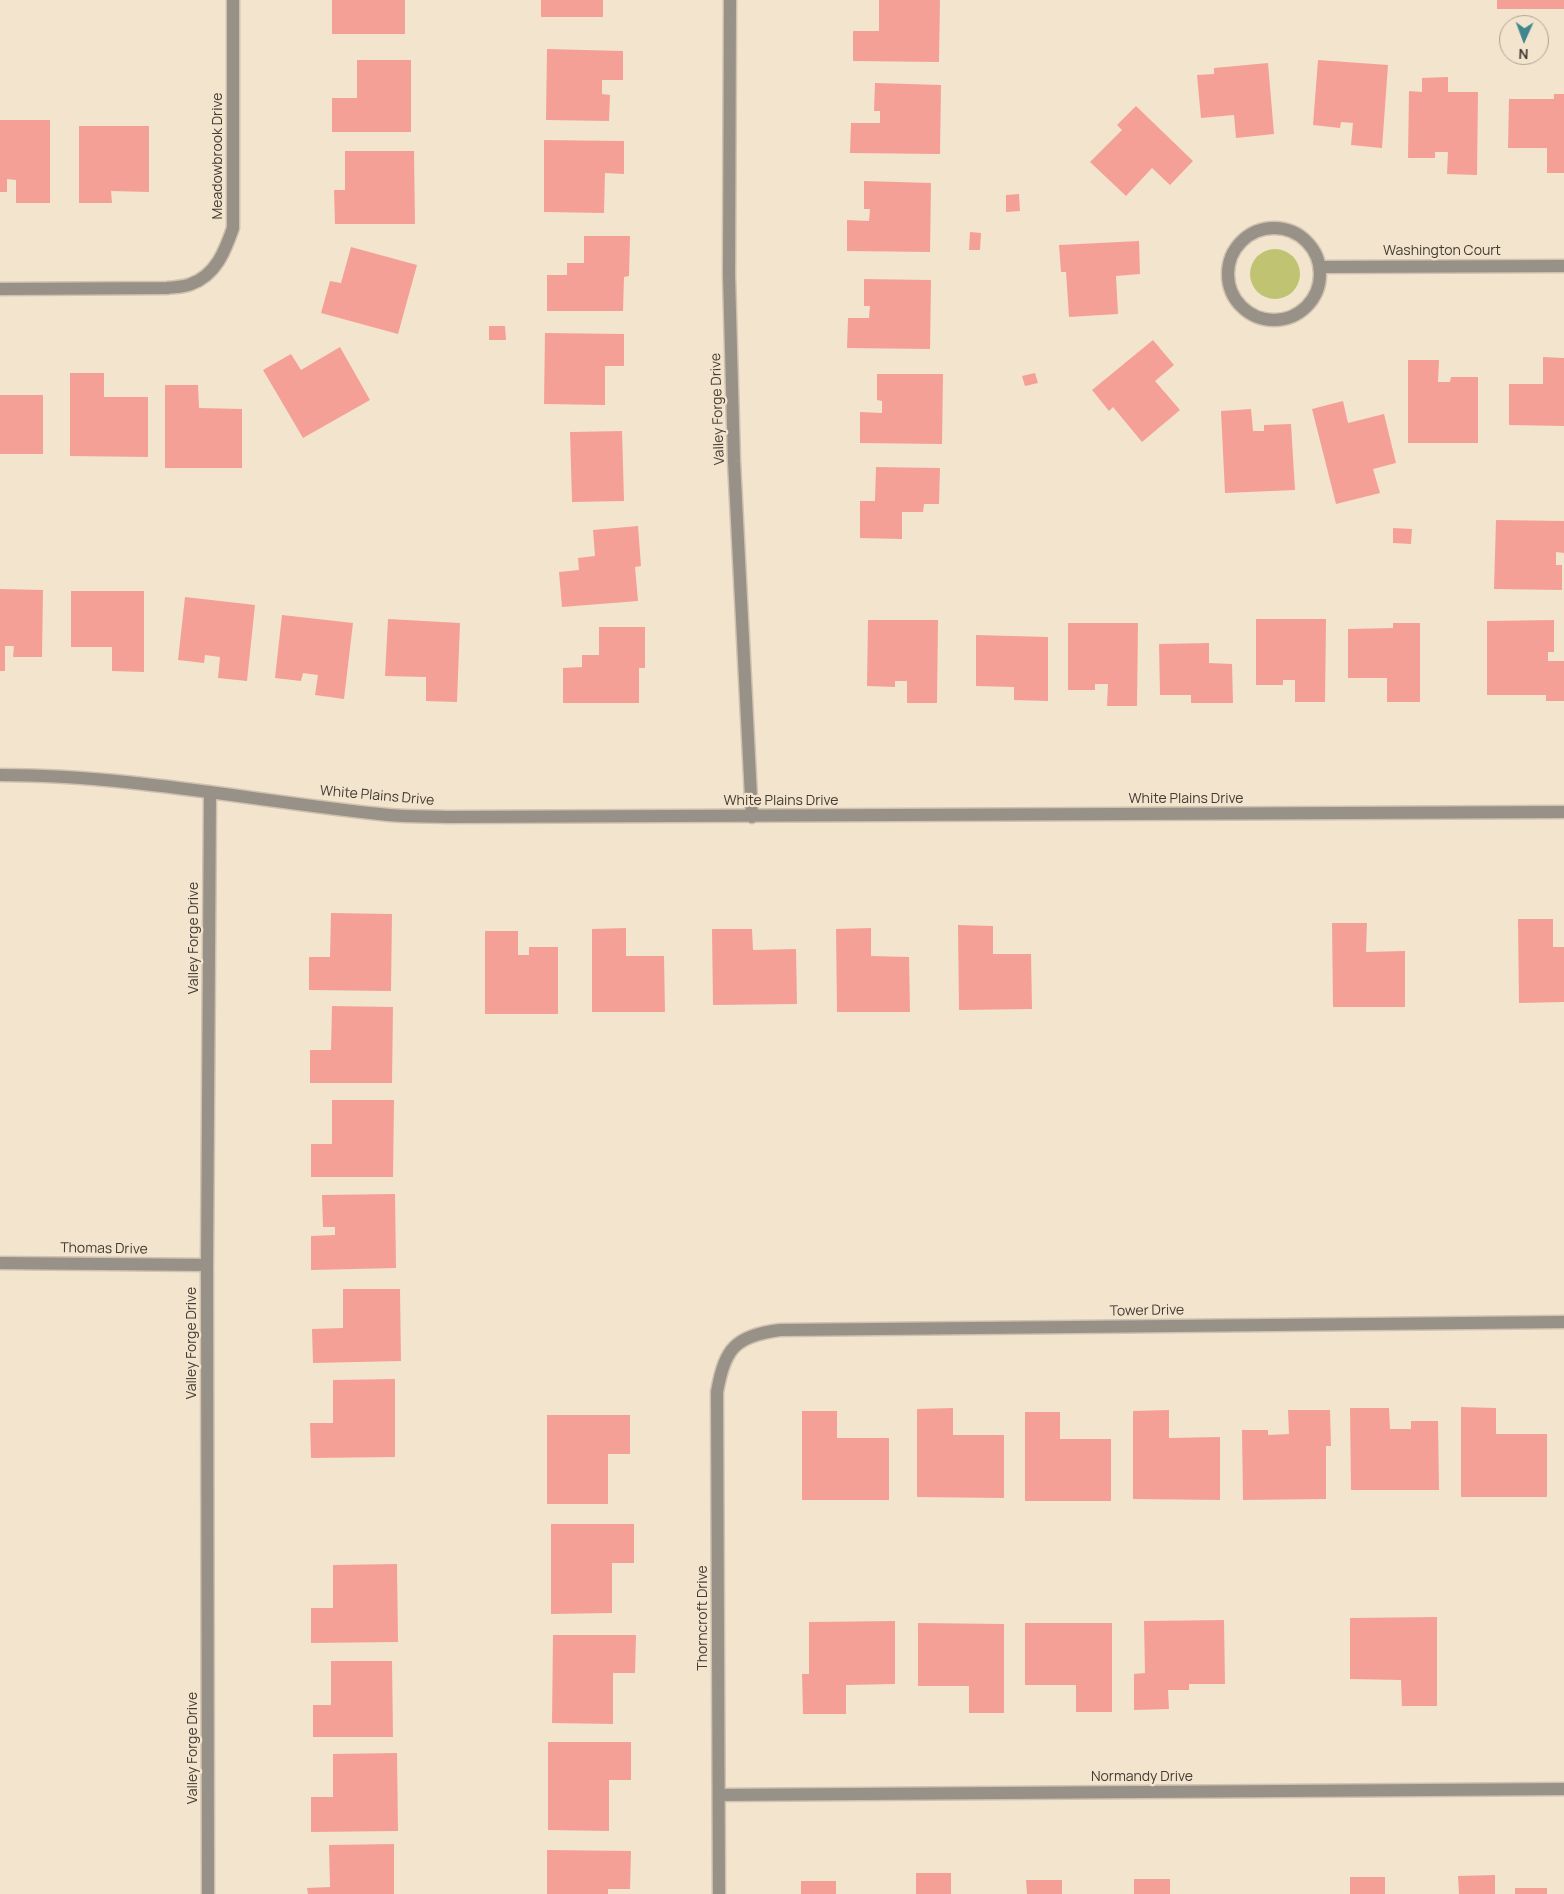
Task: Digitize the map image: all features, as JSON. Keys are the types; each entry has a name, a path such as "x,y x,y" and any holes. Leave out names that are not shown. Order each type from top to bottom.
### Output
{"street":[{"name":"Meadowbrook Drive","path":"0,289 167,288 191,284 212,270 225,252 233,228 234,0"},
{"name":"Valley Forge Drive","path":"730,0 730,304 734,461 752,817"},
{"path":"1266,229 1281,229 1295,233 1315,253 1320,267 1320,282 1315,295 1306,307 1295,316 1281,320 1267,320 1253,315 1241,307 1233,295 1228,282 1228,267 1232,254 1241,242 1253,234 1266,229"},
{"name":"Washington Court","path":"1320,267 1564,266"},
{"name":"White Plains Drive","path":"0,775 35,775 105,780 391,815 450,817 1564,812"},
{"name":"Valley Forge Drive","path":"208,1894 207,1265 210,792"},
{"name":"Thomas Drive","path":"0,1263 207,1265"},
{"name":"Tower Drive","path":"733,1346 759,1333 780,1330 1564,1322"},
{"name":"Thorncroft Drive","path":"719,1894 717,1392 721,1370 733,1346"},
{"name":"Normandy Drive","path":"719,1795 1564,1789"}],"green space":[{"path":"1270,249 1280,249 1293,256 1300,269 1300,279 1293,292 1280,299 1270,299 1261,295 1254,288 1250,279 1250,269 1254,260 1261,253"}],"building":[{"path":"332,0 405,0 405,34 332,34"},
{"path":"541,0 603,0 603,17 541,17"},
{"path":"879,0 940,0 939,62 853,61 853,31 879,31"},
{"path":"1497,0 1564,0 1564,9 1497,9"},
{"path":"547,49 623,51 623,80 602,80 602,94 610,95 609,121 546,120"},
{"path":"357,60 411,60 411,132 332,132 332,98 357,98"},
{"path":"1318,60 1388,65 1382,148 1351,145 1353,123 1341,122 1340,128 1313,125"},
{"path":"1268,63 1274,134 1236,138 1234,115 1201,118 1197,75 1214,74 1214,68"},
{"path":"1448,77 1448,92 1478,92 1477,175 1447,174 1448,152 1435,152 1435,158 1408,158 1409,91 1422,92 1422,78"},
{"path":"875,83 941,85 940,154 850,153 851,123 880,123 880,111 874,111"},
{"path":"1554,94 1564,94 1564,173 1547,173 1547,148 1508,148 1509,99 1554,99"},
{"path":"1136,106 1193,161 1170,185 1152,168 1126,196 1090,162 1122,130 1117,125"},
{"path":"0,120 50,120 50,203 16,203 16,180 7,179 7,192 0,192"},
{"path":"79,126 149,126 149,192 111,191 112,203 79,203"},
{"path":"544,140 624,141 624,174 605,173 604,213 544,212"},
{"path":"345,151 414,151 415,224 335,224 334,190 345,190"},
{"path":"864,181 931,183 930,252 847,251 847,220 869,221 870,209 864,209"},
{"path":"1019,194 1020,211 1006,212 1006,195"},
{"path":"970,232 981,233 980,250 969,250"},
{"path":"584,236 630,236 629,276 624,277 623,311 547,311 547,275 567,275 567,263 584,263"},
{"path":"1139,241 1140,274 1116,276 1118,314 1069,317 1066,272 1061,272 1059,245"},
{"path":"351,247 417,265 398,334 321,313 330,281 341,283"},
{"path":"864,279 931,280 930,349 847,348 848,318 869,318 870,306 864,306"},
{"path":"489,326 505,326 506,340 489,340"},
{"path":"545,333 624,334 624,366 605,366 605,405 544,404"},
{"path":"1153,340 1174,365 1155,381 1180,410 1142,442 1113,407 1109,411 1092,390"},
{"path":"340,347 370,400 303,438 263,370 291,354 301,370"},
{"path":"1543,357 1564,358 1564,426 1509,425 1509,384 1543,384"},
{"path":"1408,360 1439,360 1438,382 1450,382 1451,377 1478,377 1478,443 1408,443"},
{"path":"70,373 104,373 104,397 148,397 148,457 70,456"},
{"path":"1035,373 1038,383 1025,386 1022,376"},
{"path":"877,374 943,374 942,444 860,443 860,412 882,413 882,401 877,400"},
{"path":"165,385 198,385 199,408 242,409 242,468 165,468"},
{"path":"0,395 43,395 43,454 0,454"},
{"path":"1343,401 1348,423 1384,414 1396,463 1373,469 1380,493 1336,504 1312,409"},
{"path":"1251,409 1253,431 1264,431 1264,425 1291,424 1295,490 1225,493 1221,411"},
{"path":"622,431 624,501 572,502 570,432"},
{"path":"876,467 940,468 939,504 924,504 923,512 902,512 902,539 860,538 860,501 875,501"},
{"path":"1496,520 1564,521 1564,553 1556,552 1556,565 1562,565 1562,590 1494,589"},
{"path":"638,526 641,566 635,567 638,601 562,607 559,572 579,570 578,558 595,556 593,530"},
{"path":"1393,528 1412,529 1411,544 1393,543"},
{"path":"0,589 43,590 42,657 13,657 14,646 5,646 5,671 0,671"},
{"path":"71,591 144,591 144,672 112,671 112,647 71,647"},
{"path":"185,597 255,605 247,681 218,678 220,657 205,655 204,663 178,660"},
{"path":"282,615 353,623 344,699 315,695 318,675 303,673 301,681 275,678"},
{"path":"388,619 460,623 457,702 426,701 426,677 385,676"},
{"path":"1256,619 1326,619 1325,702 1295,702 1295,680 1283,680 1283,685 1256,685"},
{"path":"868,620 938,620 937,703 907,703 907,681 895,681 895,687 867,686"},
{"path":"1554,620 1554,652 1548,652 1548,661 1564,661 1564,701 1546,701 1546,695 1487,695 1487,621"},
{"path":"1068,623 1138,623 1137,706 1107,706 1108,684 1095,684 1095,690 1068,690"},
{"path":"1393,623 1420,623 1420,702 1387,702 1387,678 1348,678 1348,629 1393,628"},
{"path":"599,627 645,627 645,668 639,668 639,703 563,703 563,668 582,667 582,655 599,655"},
{"path":"976,635 1048,637 1048,701 1014,700 1014,687 976,686"},
{"path":"1209,643 1209,663 1232,664 1233,703 1191,703 1191,695 1160,695 1159,644"},
{"path":"331,913 392,914 391,991 309,990 309,957 330,957"},
{"path":"1518,919 1553,919 1553,947 1564,947 1564,1002 1519,1003"},
{"path":"1332,923 1367,923 1366,952 1405,951 1405,1007 1333,1007"},
{"path":"958,925 993,926 993,954 1031,954 1032,1009 959,1010"},
{"path":"626,928 626,956 664,956 665,1012 592,1012 592,929"},
{"path":"871,928 871,956 909,957 910,1012 837,1012 836,929"},
{"path":"712,929 752,929 753,950 796,949 797,1004 713,1005"},
{"path":"485,931 518,931 518,955 529,955 529,947 558,947 558,1014 485,1014"},
{"path":"332,1006 393,1007 392,1083 310,1083 310,1050 331,1050"},
{"path":"332,1100 394,1100 393,1177 311,1177 311,1144 332,1144"},
{"path":"395,1194 396,1268 311,1270 311,1236 335,1235 335,1227 323,1227 322,1195"},
{"path":"343,1289 400,1289 401,1361 313,1363 312,1329 343,1328"},
{"path":"395,1379 395,1457 311,1458 310,1423 333,1423 333,1380"},
{"path":"1461,1407 1496,1408 1496,1434 1547,1434 1547,1497 1461,1497"},
{"path":"953,1408 953,1435 1004,1435 1004,1498 917,1497 917,1409"},
{"path":"1350,1408 1389,1408 1390,1429 1411,1429 1411,1421 1438,1421 1439,1490 1351,1490"},
{"path":"1169,1410 1169,1438 1220,1437 1220,1500 1133,1499 1133,1411"},
{"path":"1288,1410 1330,1410 1331,1446 1326,1446 1326,1499 1243,1500 1242,1430 1268,1430 1268,1435 1289,1434"},
{"path":"802,1411 837,1411 837,1438 889,1438 889,1500 802,1500"},
{"path":"1025,1412 1060,1412 1060,1439 1111,1439 1111,1501 1025,1501"},
{"path":"547,1415 630,1415 630,1454 608,1454 608,1504 547,1504"},
{"path":"551,1524 634,1524 634,1563 612,1563 612,1613 551,1614"},
{"path":"397,1564 398,1642 311,1643 311,1608 333,1608 333,1565"},
{"path":"1437,1617 1437,1706 1402,1706 1401,1680 1350,1679 1350,1618"},
{"path":"1224,1620 1225,1684 1189,1684 1189,1690 1168,1690 1169,1709 1134,1710 1134,1674 1145,1673 1144,1621"},
{"path":"895,1621 895,1684 846,1685 846,1714 803,1714 802,1674 809,1674 809,1622"},
{"path":"918,1623 1004,1624 1004,1713 969,1713 969,1686 918,1686"},
{"path":"1025,1623 1112,1623 1112,1712 1076,1712 1076,1685 1025,1685"},
{"path":"553,1635 636,1635 635,1673 613,1673 613,1724 552,1723"},
{"path":"331,1661 392,1661 393,1737 313,1737 313,1705 331,1705"},
{"path":"548,1742 631,1742 631,1780 609,1780 609,1831 548,1830"},
{"path":"397,1753 398,1831 311,1832 311,1797 333,1797 333,1754"},
{"path":"394,1844 394,1894 308,1894 307,1888 330,1887 329,1845"},
{"path":"547,1850 631,1851 630,1889 608,1889 608,1894 547,1894"},
{"path":"916,1873 951,1873 951,1894 916,1894"},
{"path":"1495,1875 1495,1894 1459,1894 1458,1876"},
{"path":"1350,1877 1385,1877 1385,1894 1350,1894"},
{"path":"1134,1879 1170,1879 1170,1894 1134,1894"},
{"path":"1026,1880 1062,1880 1062,1894 1027,1894"},
{"path":"801,1881 836,1881 836,1894 801,1894"},
{"path":"1515,1888 1547,1888 1547,1894 1515,1894"}]}
